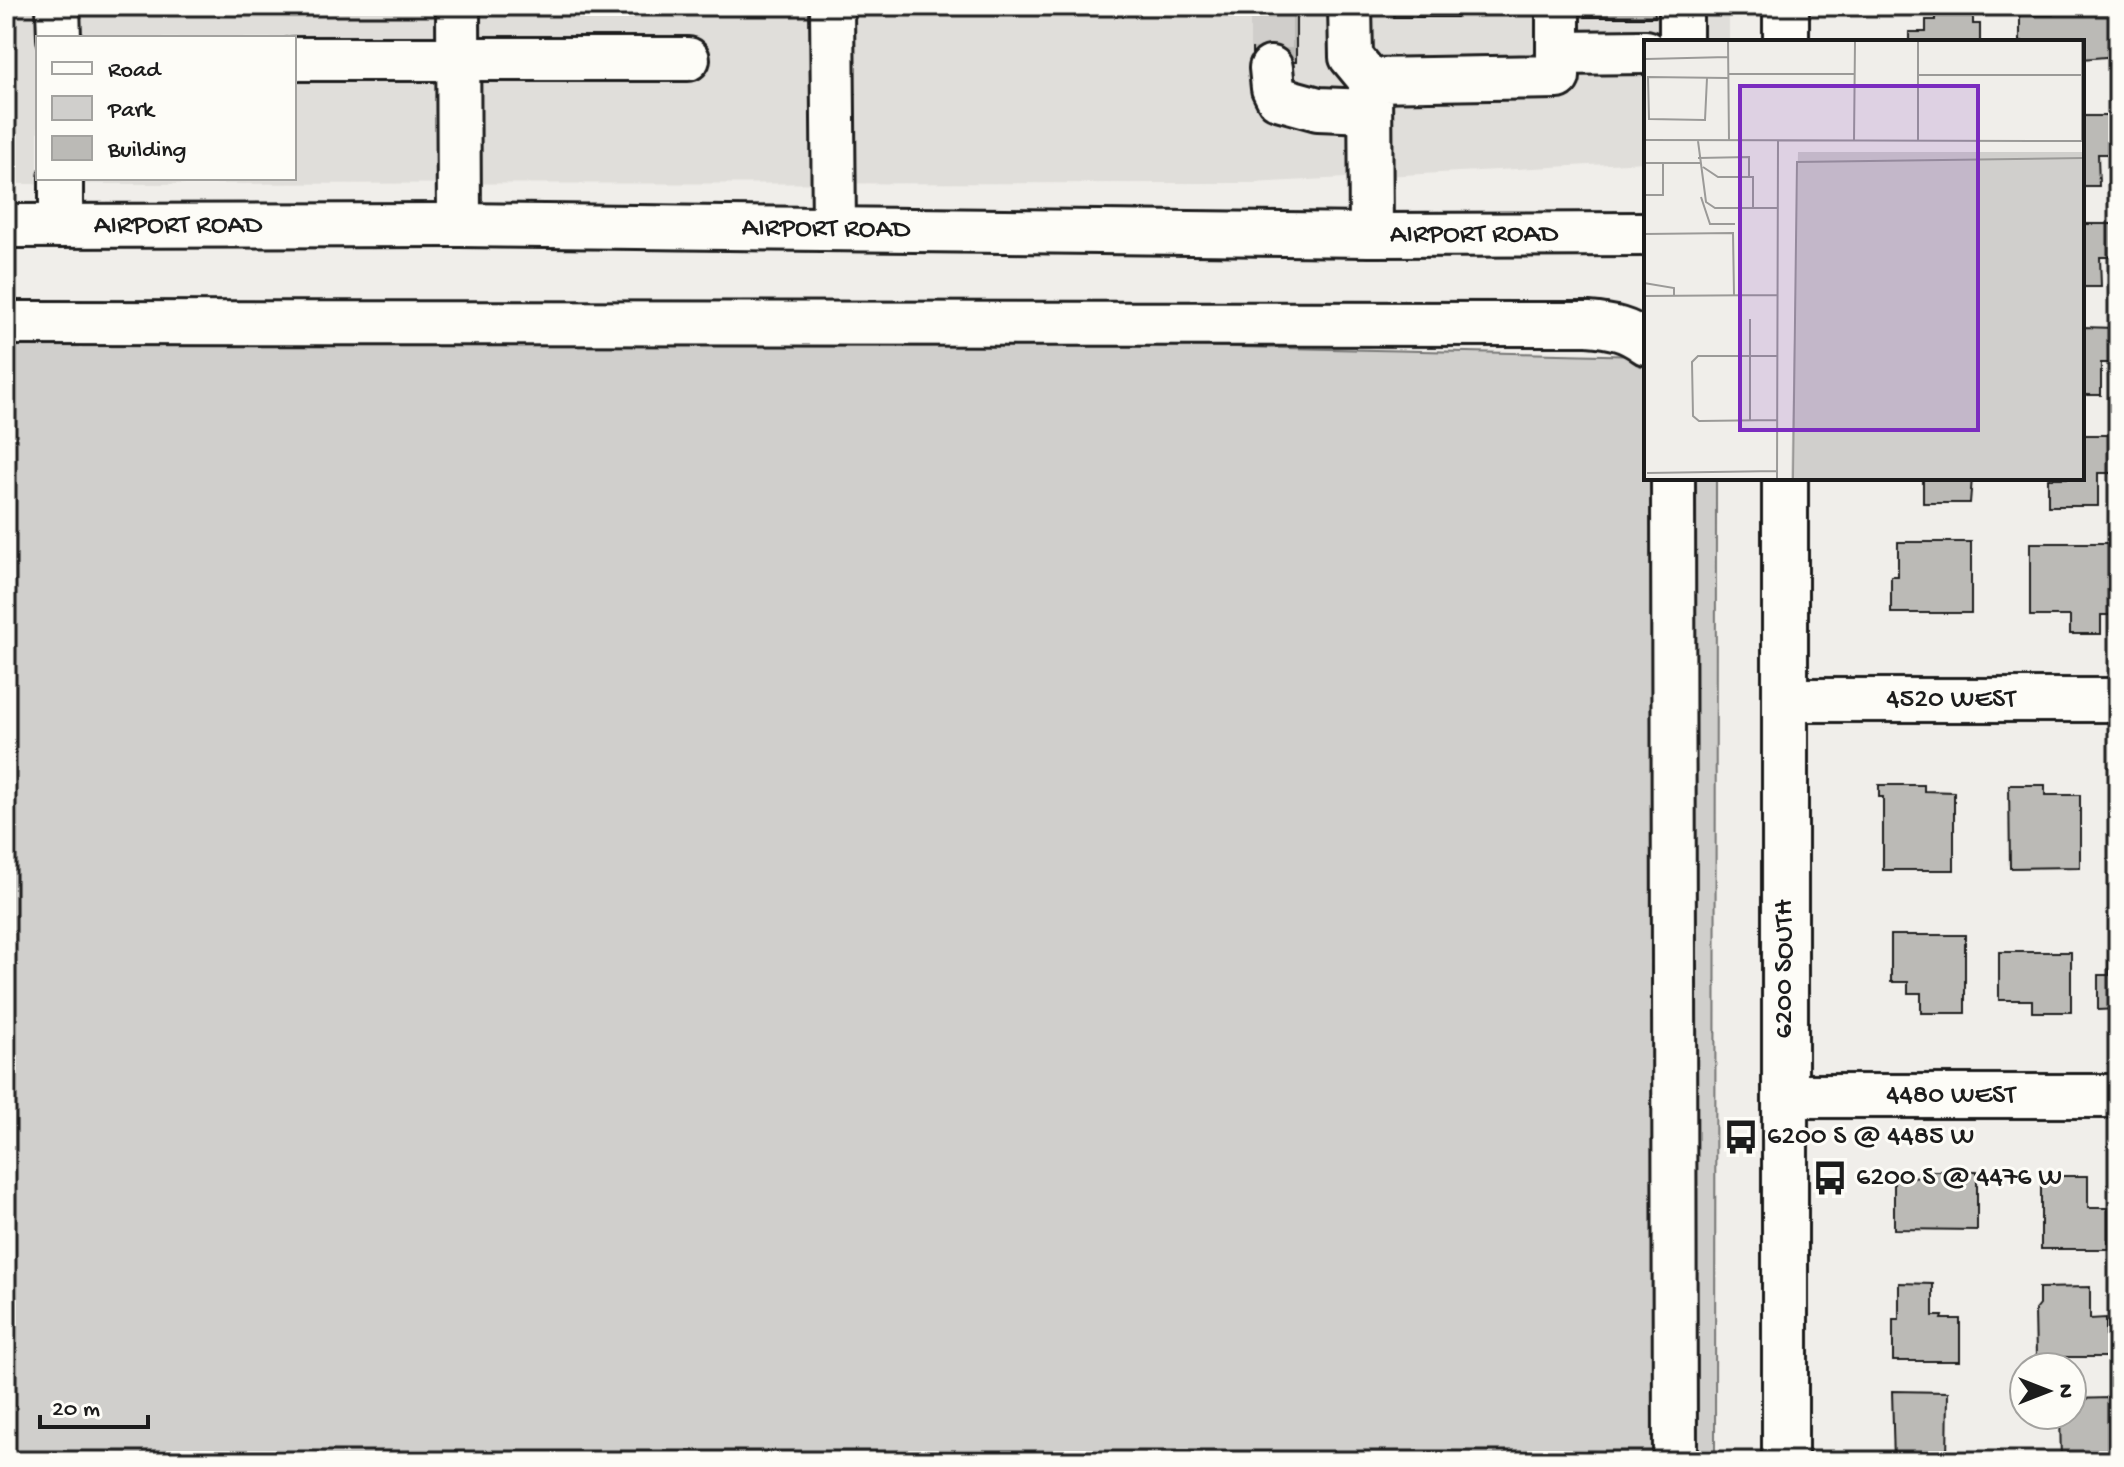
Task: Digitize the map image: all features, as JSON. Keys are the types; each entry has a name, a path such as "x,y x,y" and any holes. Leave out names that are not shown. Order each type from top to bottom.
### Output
{"main road":[{"path":"1786,6 1786,40"},
{"name":"6200 SOUTH","path":"1785,480 1785,1461"}],"street":[{"path":"58,6 59,36"},
{"path":"458,6 459,225"},
{"path":"832,6 834,229"},
{"path":"1350,6 1351,57 1369,95"},
{"path":"1370,6 1371,235"},
{"path":"1271,68 1273,88 1278,98 1318,109 1369,95 1558,77 1558,6"},
{"path":"1681,6 1681,40"},
{"path":"1558,53 1644,52"},
{"path":"296,59 688,59"},
{"path":"61,180 61,226"},
{"name":"AIRPORT ROAD","path":"6,226 459,225 1371,235 1644,234"},
{"path":"6,323 1588,324 1611,326 1633,333 1644,341"},
{"path":"1673,480 1675,1461"},
{"name":"4520 WEST","path":"1785,700 2118,700"},
{"name":"4480 WEST","path":"1785,1096 2118,1096"}],"shaded area":[{"path":"6,6 1729,6 1729,40 1644,40 1644,162 1252,183 6,184"}],"green space":[{"path":"6,320 1644,356 1644,480 1716,480 1715,1461 6,1461"}],"building":[{"path":"1252,6 1296,6 1296,62 1252,61"},
{"path":"1394,6 1456,6 1456,17 1394,17"},
{"path":"1585,6 1654,6 1655,17 1585,17"},
{"path":"1935,6 1973,6 1973,24 1980,24 1980,40 1909,40 1909,32 1926,32 1926,20 1935,20"},
{"path":"2053,12 2117,12 2117,56 2084,59 2084,40 2020,40 2020,15 2053,15"},
{"path":"2084,116 2115,116 2116,154 2098,154 2099,186 2084,186"},
{"path":"2084,224 2118,224 2118,257 2100,257 2101,287 2084,287"},
{"path":"2084,327 2115,328 2114,363 2101,363 2101,395 2084,395"},
{"path":"2084,435 2115,435 2115,473 2098,473 2098,506 2048,506 2048,480 2084,480"},
{"path":"1923,480 1972,480 1970,503 1923,503"},
{"path":"1898,542 1971,542 1971,613 1891,613 1891,576 1898,576"},
{"path":"2030,543 2118,543 2118,585 2113,585 2113,615 2101,615 2101,634 2070,634 2070,616 2030,616"},
{"path":"1879,785 1924,785 1924,791 1954,792 1954,870 1883,870 1883,797 1879,797"},
{"path":"2009,785 2045,785 2045,795 2080,795 2080,867 2010,868"},
{"path":"2109,922 2118,922 2118,1009 2098,1010 2098,975 2109,975"},
{"path":"1891,935 1965,935 1965,1013 1921,1013 1921,993 1908,993 1908,982 1891,982"},
{"path":"1999,952 2071,952 2071,1012 2032,1012 2032,1000 1999,1000"},
{"path":"1929,1171 1977,1171 1977,1230 1894,1229 1894,1176 1929,1177"},
{"path":"2041,1176 2088,1176 2088,1208 2108,1208 2108,1249 2041,1249"},
{"path":"1899,1283 1933,1284 1933,1316 1960,1319 1960,1361 1893,1361 1893,1319 1899,1319"},
{"path":"2090,1287 2090,1319 2106,1318 2106,1357 2088,1357 2088,1351 2036,1351 2035,1310 2039,1305 2039,1288"},
{"path":"1892,1391 1948,1392 1947,1461 1894,1461"},
{"path":"2109,1398 2110,1461 2061,1461 2060,1431 2088,1431 2088,1399"}],"tunnel":[{"path":"1271,6 1271,68"}],"place":[{"name":"6200 S @ 4485 W","path":"1741,1137"},
{"name":"6200 S @ 4476 W","path":"1830,1178"}]}
